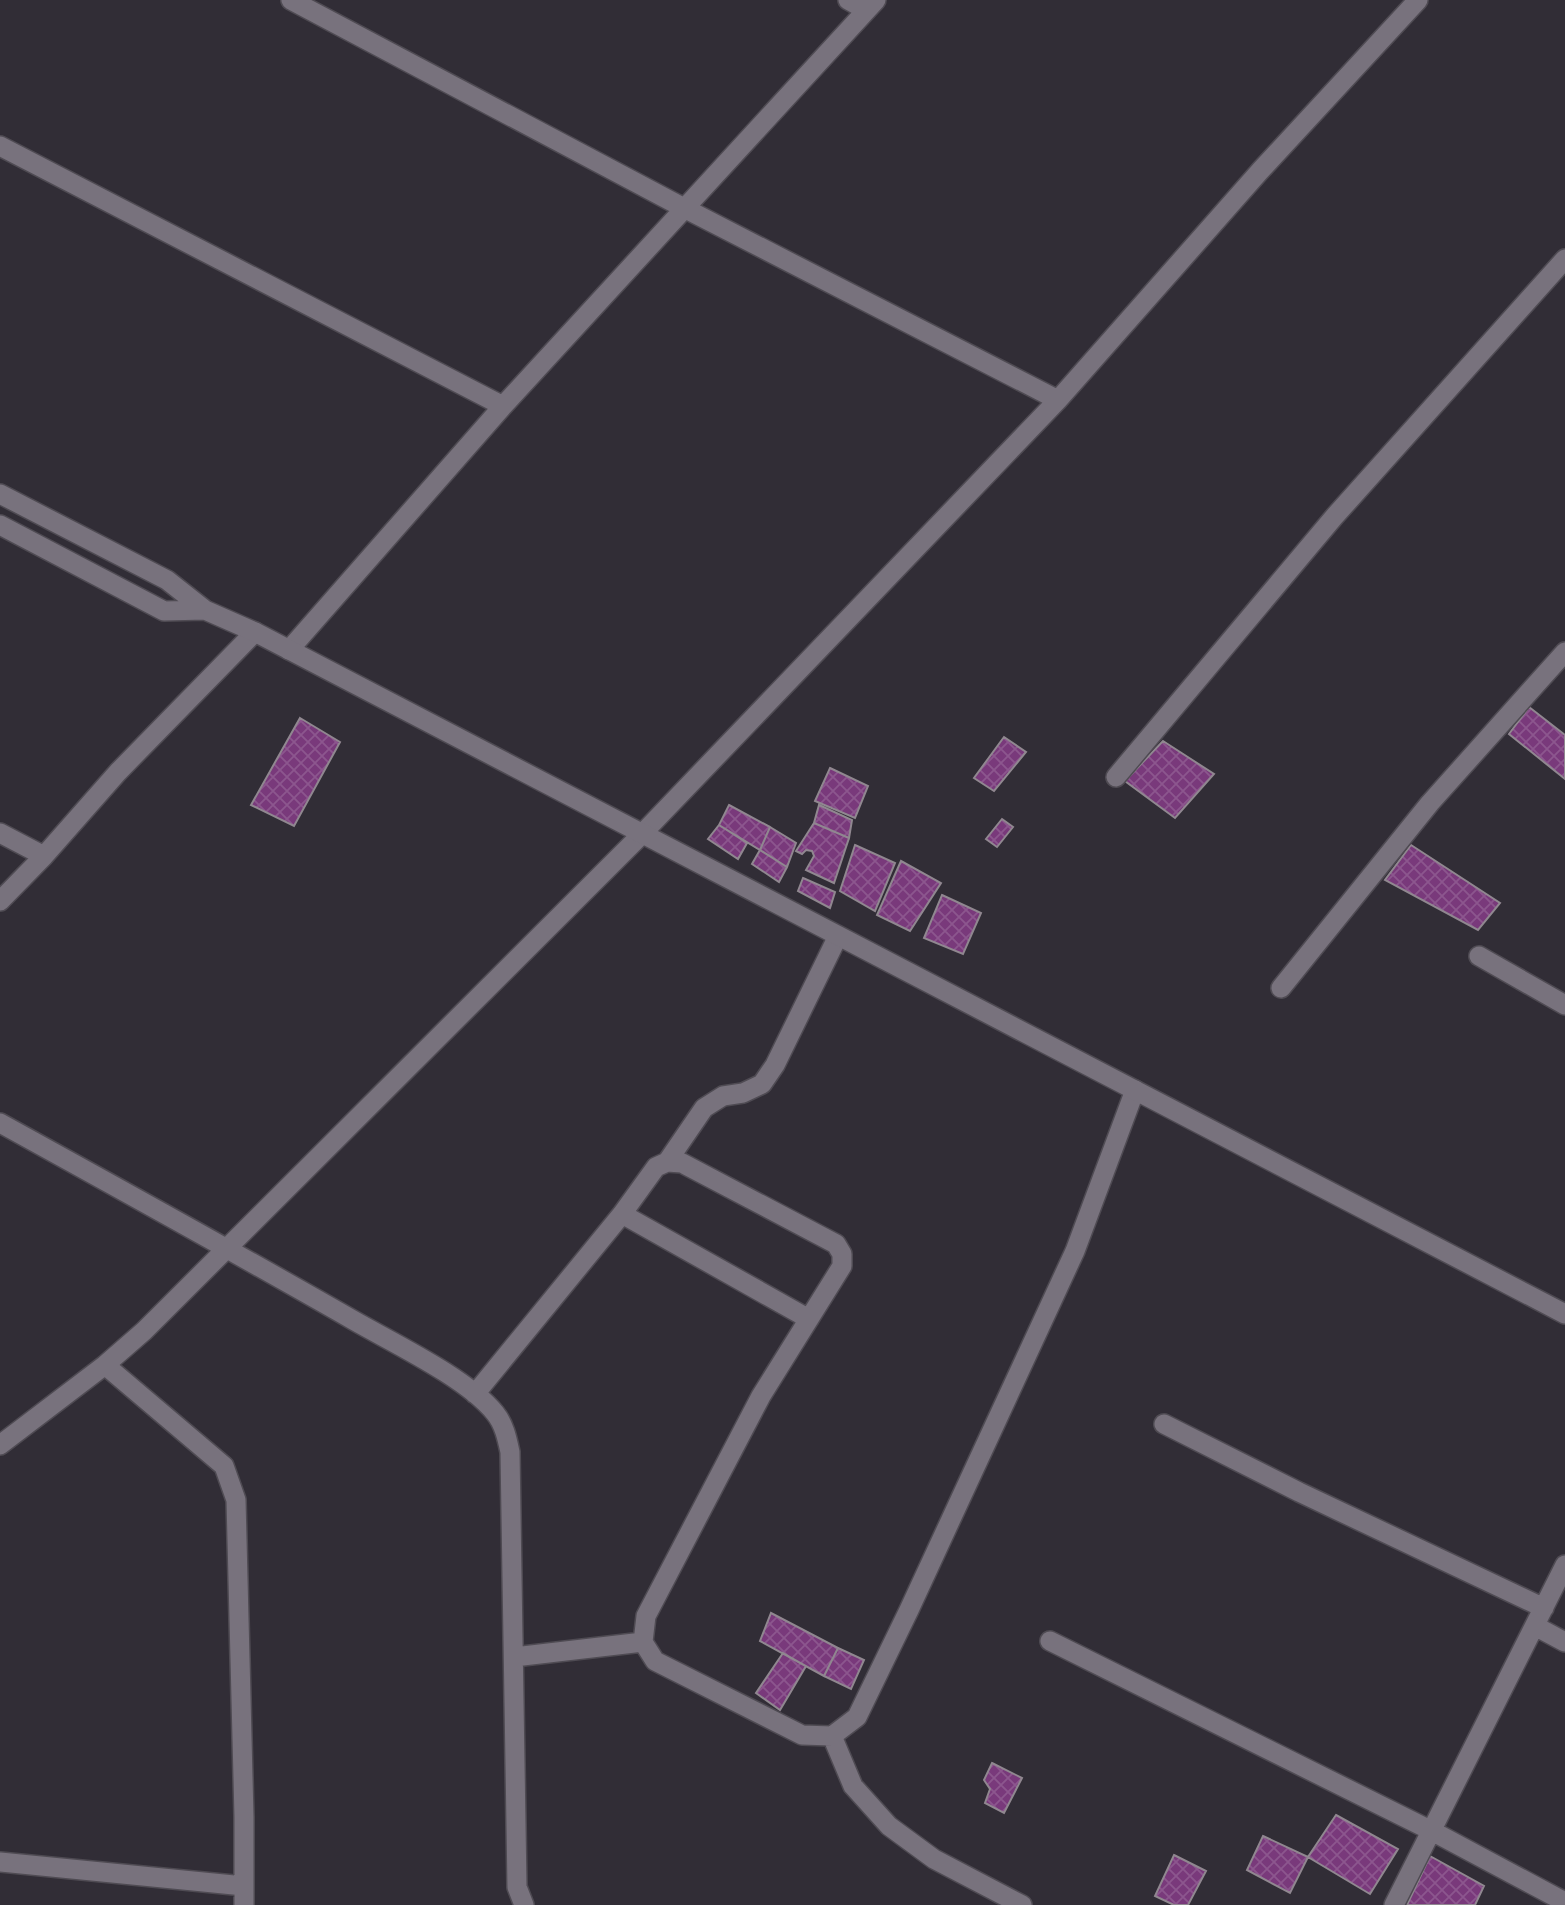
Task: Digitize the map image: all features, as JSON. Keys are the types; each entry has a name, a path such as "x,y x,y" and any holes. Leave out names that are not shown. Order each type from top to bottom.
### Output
{"street":[{"path":"291,0 684,208 1058,400"},
{"path":"848,0 871,5"},
{"path":"0,1445 105,1365 144,1331 641,835 1058,400 1260,172 1418,0"},
{"path":"289,650 503,406 871,5"},
{"path":"0,146 503,406"},
{"path":"1116,777 1334,517 1565,259"},
{"path":"0,494 167,580 205,610 255,632 1565,1314"},
{"path":"0,525 164,611 205,610"},
{"path":"0,901 118,772 255,632"},
{"path":"1281,988 1430,803 1565,652"},
{"path":"0,833 44,856"},
{"path":"667,1162 705,1108 723,1096 743,1093 762,1084 775,1065 838,936"},
{"path":"1479,956 1565,1005"},
{"path":"475,1394 622,1214 656,1167 667,1162 682,1163 836,1244 842,1254 842,1266 761,1396 646,1616 643,1642 655,1661 802,1735 832,1736 857,1717 909,1610 1075,1251 1135,1090"},
{"path":"0,1123 228,1248 435,1367 475,1394 495,1412 504,1428 510,1452 517,1888 524,1905"},
{"path":"622,1214 809,1319"},
{"path":"0,1862 244,1896 236,1500 224,1466 105,1365"},
{"path":"1164,1424 1299,1492 1544,1608"},
{"path":"1394,1905 1565,1566"},
{"path":"1535,1626 1565,1642"},
{"path":"1049,1641 1432,1831 1565,1902"},
{"path":"513,1657 643,1642"},
{"path":"832,1736 853,1786 889,1826 934,1859 1022,1905"}],"building":[{"path":"1529,707 1565,735 1565,779 1509,734"},
{"path":"300,718 340,742 294,826 251,805"},
{"path":"1004,737 1026,752 994,791 974,778"},
{"path":"1163,741 1214,774 1175,818 1125,781"},
{"path":"830,768 868,786 855,818 815,801"},
{"path":"729,805 770,827 760,850 719,825"},
{"path":"819,805 852,820 849,838 814,823"},
{"path":"1002,819 1013,827 997,847 986,839"},
{"path":"814,823 849,838 834,883 806,870 814,856 812,851 806,850 802,854 796,851"},
{"path":"719,825 747,843 738,859 708,839"},
{"path":"770,827 796,843 787,867 760,850"},
{"path":"855,845 895,863 875,911 840,891"},
{"path":"1411,845 1500,903 1478,930 1385,880"},
{"path":"760,850 787,867 779,882 752,864"},
{"path":"901,861 941,883 910,931 877,915"},
{"path":"803,878 835,892 830,908 798,891"},
{"path":"942,895 981,913 963,954 924,938"},
{"path":"771,1613 838,1648 824,1676 760,1641"},
{"path":"838,1648 864,1660 851,1689 824,1676"},
{"path":"783,1653 806,1666 780,1710 756,1693"},
{"path":"992,1763 1022,1778 1004,1813 985,1803 990,1789 984,1780"},
{"path":"1336,1815 1398,1849 1370,1894 1308,1857"},
{"path":"1263,1836 1308,1857 1290,1893 1247,1870"},
{"path":"1174,1855 1206,1871 1188,1905 1174,1905 1155,1896"},
{"path":"1430,1856 1484,1886 1475,1905 1407,1905"}]}
